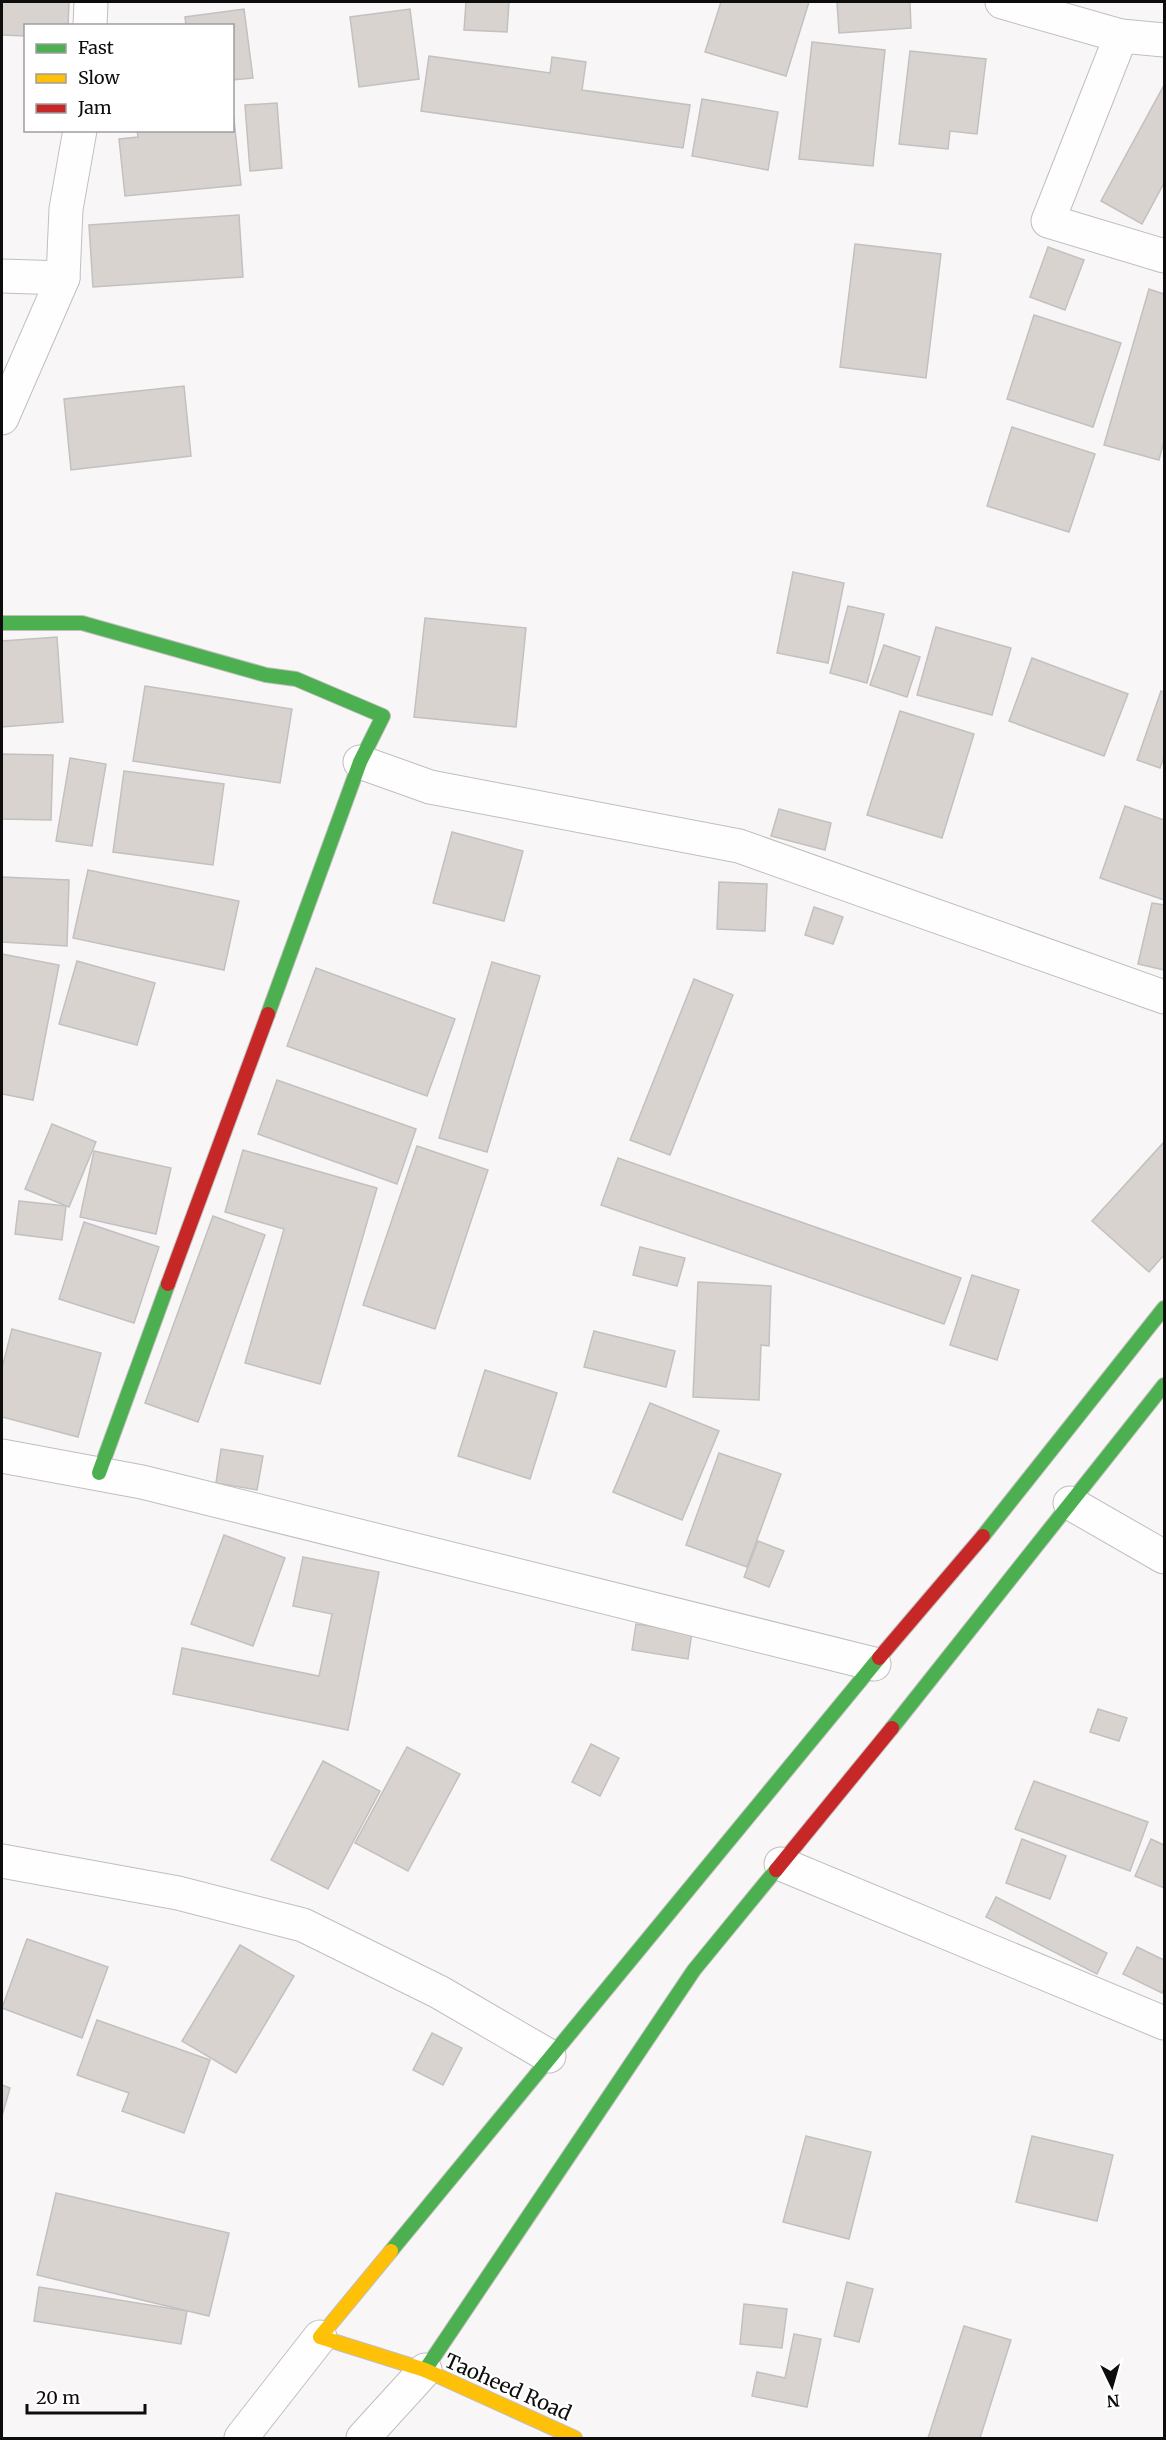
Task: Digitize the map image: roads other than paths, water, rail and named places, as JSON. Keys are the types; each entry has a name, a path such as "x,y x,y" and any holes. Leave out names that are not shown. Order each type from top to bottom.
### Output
{"main road":[{"path":"2,623 82,623 266,675 296,679 383,716 360,762 99,1473"},
{"path":"320,2337 549,2056 960,1564 1164,1308"},
{"path":"425,2370 694,1970 904,1713 1164,1385"},
{"name":"Taoheed Road","path":"320,2337 425,2370 575,2439"}],"street":[{"path":"90,24 91,2"},
{"path":"1002,2 1121,36 1164,40"},
{"path":"1121,36 1048,221 1164,256"},
{"path":"2,418 63,278 66,209 80,132"},
{"path":"2,276 63,278"},
{"path":"360,762 430,787 739,846 1164,997"},
{"path":"2,1456 99,1473 395,1544 874,1665"},
{"path":"1070,1503 1164,1557"},
{"path":"2,1861 178,1893 303,1925 439,1992 549,2056"},
{"path":"781,1864 1164,2023"},
{"path":"241,2439 320,2337"},
{"path":"363,2439 384,2427 425,2370"}]}
